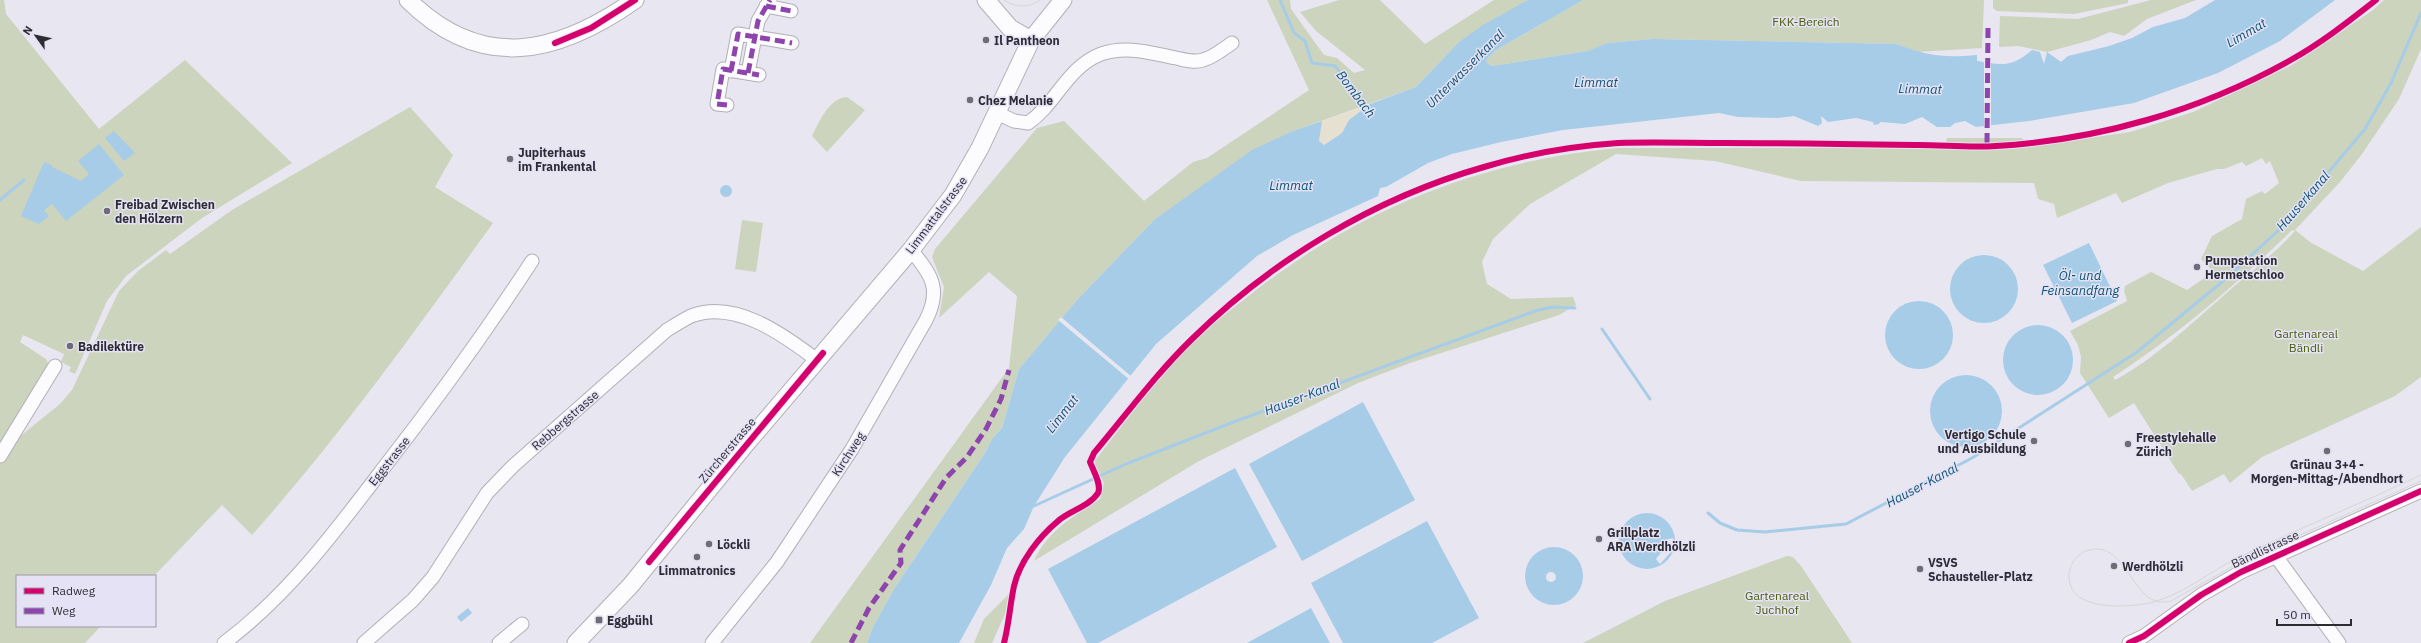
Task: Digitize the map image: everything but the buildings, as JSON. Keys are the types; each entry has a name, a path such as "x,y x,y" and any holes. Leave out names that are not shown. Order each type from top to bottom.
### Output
{"main road":[{"path":"408,0 427,17 450,32 478,42 512,48 532,47 568,38 601,23 635,0"},
{"path":"986,0 1010,28 1031,40"},
{"name":"Limmattalstrasse","path":"820,357 911,250 964,178 997,114 1031,40 1063,0"},
{"name":"Zürcherstrasse","path":"576,643 631,585 820,357"}],"street":[{"path":"727,105 717,104 723,69 754,74 753,36 768,3 791,11"},
{"path":"731,71 738,34 792,43"},
{"path":"997,114 1014,121 1028,123 1041,112 1082,64 1101,54 1118,50 1137,50 1192,62 1203,60 1232,43"},
{"name":"Kirchweg","path":"712,643 777,562 852,449 932,309 934,288 922,264 911,250"},
{"name":"Eggstrasse","path":"224,643 270,603 331,537 453,377 532,261"},
{"name":"Rebbergstrasse","path":"364,643 413,600 433,577 487,493 508,472 667,330 692,316 726,312 766,326 820,357"},
{"path":"0,456 55,366"},
{"name":"Bändlistrasse","path":"2131,641 2144,636 2222,582 2275,556 2421,490"},
{"path":"2275,556 2339,643"},
{"path":"507,640 522,624"}],"green space":[{"name":"Freibad Zwischen den Hölzern","path":"0,0 4,0 6,14 99,129 185,60 292,163 202,218 126,276 107,301 75,374 69,371 71,367 61,362 64,354 23,335 20,342 46,359 49,366 0,449"},
{"path":"1267,0 1290,0 1291,9 1324,55 1337,58 1354,73 1365,70 1316,31 1300,12 1339,0 1380,0 1425,44 1494,0 1528,0 1459,42 1416,87 1293,131 1154,220 1077,300 1019,369 1002,428 992,439 985,453 894,589 873,627 867,643 810,643 1009,368 1017,296 989,272 939,318 944,287 932,257 935,249 1037,128 1064,121 1144,201 1193,162 1207,158 1309,90"},
{"name":"FKK-Bereich","path":"1583,0 1984,0 1982,48 1917,52 1896,44 1653,39 1607,43 1589,51 1492,66 1487,63 1486,60 1496,50"},
{"path":"1993,0 2128,0 2128,3 2074,14 1997,11 1993,8"},
{"path":"2151,0 2196,0 2147,19 2124,36 2110,32 2091,40 2047,52 2018,46 1999,47 2000,16 2078,19"},
{"name":"Gartenareal Bändli","path":"2384,0 2421,0 2421,49 2399,99 2362,154 2340,182 2295,230 2310,242 2363,271 2421,227 2421,377 2395,396 2262,457 2230,483 2224,474 2192,491 2181,474 2179,474 2134,403 2109,418 2080,373 2081,357 2078,345 2070,331 2127,301 2124,291 2125,286 2151,272 2187,290 2203,279 2211,269 2201,259 2212,236 2242,219 2246,199 2262,191 2265,194 2279,183 2270,161 2266,164 2262,158 2246,166 2242,162 2224,169 2217,169 2168,183 2122,203 2116,193 2057,218 2054,204 2038,199 2034,183 1801,181 1715,161 1616,154 1530,204 1493,239 1482,262 1487,284 1511,299 1573,297 1576,305 1559,315 1410,363 1358,383 1199,461 1034,561 1046,541 1062,525 1100,499 1104,483 1094,462 1158,381 1204,331 1283,270 1326,242 1371,217 1417,196 1464,179 1514,165 1564,155 1617,148 1944,148 1947,138 2022,138 2028,147 2130,132 2193,112 2292,65 2373,10","holes":["2292,230 2295,231 2269,257 2171,341 2144,362 2115,380 2113,377 2161,344 2184,326 2250,270"]},
{"path":"847,97 865,110 827,152 812,136 821,118 830,106 841,98"},
{"path":"410,107 453,155 435,187 493,223 347,421 252,535 222,505 155,575 16,575 16,627 100,627 85,643 0,643 0,463 13,442 60,404 72,390 119,291 138,271 166,250 170,254 232,210"},
{"path":"742,220 763,223 756,272 735,269"},
{"name":"Gartenareal Juchhof","path":"1787,556 1793,557 1801,566 1852,643 1583,643 1665,601"},
{"path":"1009,594 1005,614 992,643 974,643 984,619"}],"sand":[{"path":"1370,104 1349,120 1342,133 1323,145 1319,141 1322,121"}],"water":[{"name":"Limmat","path":"1528,0 1583,0 1496,50 1486,60 1487,63 1492,66 1588,51 1607,43 1653,39 1896,44 1927,54 1945,56 1977,55 1977,61 1994,64 2006,64 2018,60 2032,50 2040,52 2044,64 2047,52 2061,62 2068,56 2109,46 2132,38 2153,27 2185,18 2215,0 2335,0 2280,41 2218,73 2134,103 2029,121 1976,127 1965,121 1955,123 1950,127 1937,127 1922,117 1905,124 1880,122 1879,124 1874,125 1873,122 1856,118 1828,122 1821,116 1822,123 1818,126 1794,116 1777,118 1738,117 1719,113 1563,130 1501,142 1452,154 1428,163 1386,187 1380,188 1378,196 1293,235 1257,256 1156,344 1065,457 1034,506 1024,529 1007,548 991,585 959,643 867,643 873,627 894,589 985,453 992,439 1002,428 1019,369 1077,300 1154,220 1252,150 1293,131 1322,121 1319,141 1324,145 1342,133 1349,120 1370,104 1416,87 1459,42 1483,25"},
{"path":"114,131 135,153 124,161 105,138"},
{"path":"99,144 124,175 66,221 52,204 44,210 49,216 39,224 21,216 44,162 81,181 89,174 78,161"},
{"path":"724,185 728,185 732,191 728,197 724,197 720,193 720,189"},
{"name":"Öl- und Feinsandfang","path":"2089,243 2117,301 2072,323 2043,265"},
{"path":"1977,255 1991,255 2003,260 2013,270 2018,282 2018,296 2013,308 2003,318 1991,323 1977,323 1965,318 1955,308 1950,296 1950,282 1955,270 1965,260"},
{"path":"1919,301 1932,304 1943,311 1950,322 1953,335 1950,348 1943,359 1932,366 1919,369 1906,366 1895,359 1888,348 1885,335 1888,322 1895,311 1906,304"},
{"path":"2031,325 2045,325 2058,330 2068,340 2073,353 2073,367 2068,380 2058,390 2045,395 2031,395 2018,390 2008,380 2003,367 2003,353 2008,340 2018,330"},
{"path":"1966,375 1986,381 1996,391 2002,411 1996,431 1986,441 1966,447 1946,441 1936,431 1930,411 1936,391 1946,381"},
{"path":"1363,402 1415,500 1302,561 1249,464"},
{"path":"1235,468 1277,547 1098,643 1087,643 1048,569"},
{"path":"1647,513 1658,515 1667,521 1673,530 1675,541 1673,552 1667,561 1658,567 1647,569 1636,567 1627,561 1621,552 1619,541 1621,530 1627,521 1636,515"},
{"path":"1427,521 1479,618 1432,643 1343,643 1311,583"},
{"path":"1554,547 1565,549 1575,555 1581,565 1583,576 1581,587 1575,597 1565,603 1554,605 1543,603 1533,597 1527,587 1525,576 1527,565 1533,555 1543,549"},
{"path":"468,608 472,613 461,622 457,617"},
{"path":"1311,608 1330,643 1247,643"}],"pier":[{"path":"1984,60 1991,61 1991,128 1984,128"},
{"path":"1061,317 1132,377 1130,380 1058,320"},
{"path":"1673,538 1670,553 1660,564 1656,559 1664,549 1665,540"},
{"path":"1549,572 1553,572 1555,573 1555,581 1549,582 1546,579 1546,575"}],"waterway":[{"name":"Bombach","path":"1280,0 1294,33 1305,41 1312,63 1335,66 1368,110"},
{"name":"Hauser-Kanal","path":"1708,513 1720,523 1737,530 1765,532 1846,524 1972,458 2137,352 2228,277 2282,227 2365,129 2391,83 2421,13"},
{"path":"0,200 24,180"},
{"name":"Hauser-Kanal","path":"1034,506 1126,464 1231,423 1535,311 1552,307 1575,308"},
{"name":"Hauser-Kanal","path":"1602,329 1650,399"}],"tram line":[{"path":"1004,0 1018,6 1026,6 1040,0"},
{"path":"2421,475 2239,557 2176,593 2165,598 2154,602 2122,606 2098,604 2087,601 2078,596 2070,584 2069,572 2076,558 2086,551 2097,549 2107,551 2115,557 2149,598 2154,600 2157,601 2160,602 2171,601 2242,561 2421,481"}],"marked path":[{"path":"748,73 758,21 770,0"},
{"path":"766,6 791,11"},
{"path":"1987,143 1988,28"},
{"path":"731,71 738,34 792,43"},
{"path":"727,105 717,104 723,69 759,75"},
{"path":"851,643 869,608 901,563 900,550 946,478 967,457 986,429 1001,399 1009,370"}],"cycle path":[{"path":"555,43 591,28 635,0"},
{"path":"1004,643 1014,586 1021,568 1031,550 1051,527 1063,517 1085,505 1098,493 1098,482 1090,462 1094,453 1166,366 1223,310 1256,283 1327,235 1365,214 1443,180 1500,162 1550,151 1601,144 1773,143 1986,147 2034,143 2110,130 2184,108 2220,95 2255,79 2289,61 2323,40 2376,0"},
{"path":"649,562 823,353"},
{"path":"2129,643 2144,636 2201,595 2241,572 2421,491"}],"place":[{"name":"Il Pantheon","path":"986,40"},
{"name":"Chez Melanie","path":"970,100"},
{"name":"Jupiterhaus im Frankental","path":"510,159"},
{"name":"Freibad Zwischen den Hölzern","path":"107,211"},
{"name":"Pumpstation Hermetschloo","path":"2197,267"},
{"name":"Badilektüre","path":"70,346"},
{"name":"Vertigo Schule und Ausbildung","path":"2034,441"},
{"name":"Freestylehalle Zürich","path":"2128,444"},
{"name":"Grünau 3+4 - Morgen-Mittag-/Abendhort","path":"2327,451"},
{"name":"Grillplatz ARA Werdhölzli","path":"1599,539"},
{"name":"Löckli","path":"709,544"},
{"name":"Limmatronics","path":"697,557"},
{"name":"Werdhölzli","path":"2114,566"},
{"name":"VSVS Schausteller-Platz","path":"1920,569"},
{"name":"Eggbühl","path":"599,620"}],"water label":[{"name":"Unterwasserkanal","path":"1465,69"},
{"name":"Hauserkanal","path":"2303,201"}]}
